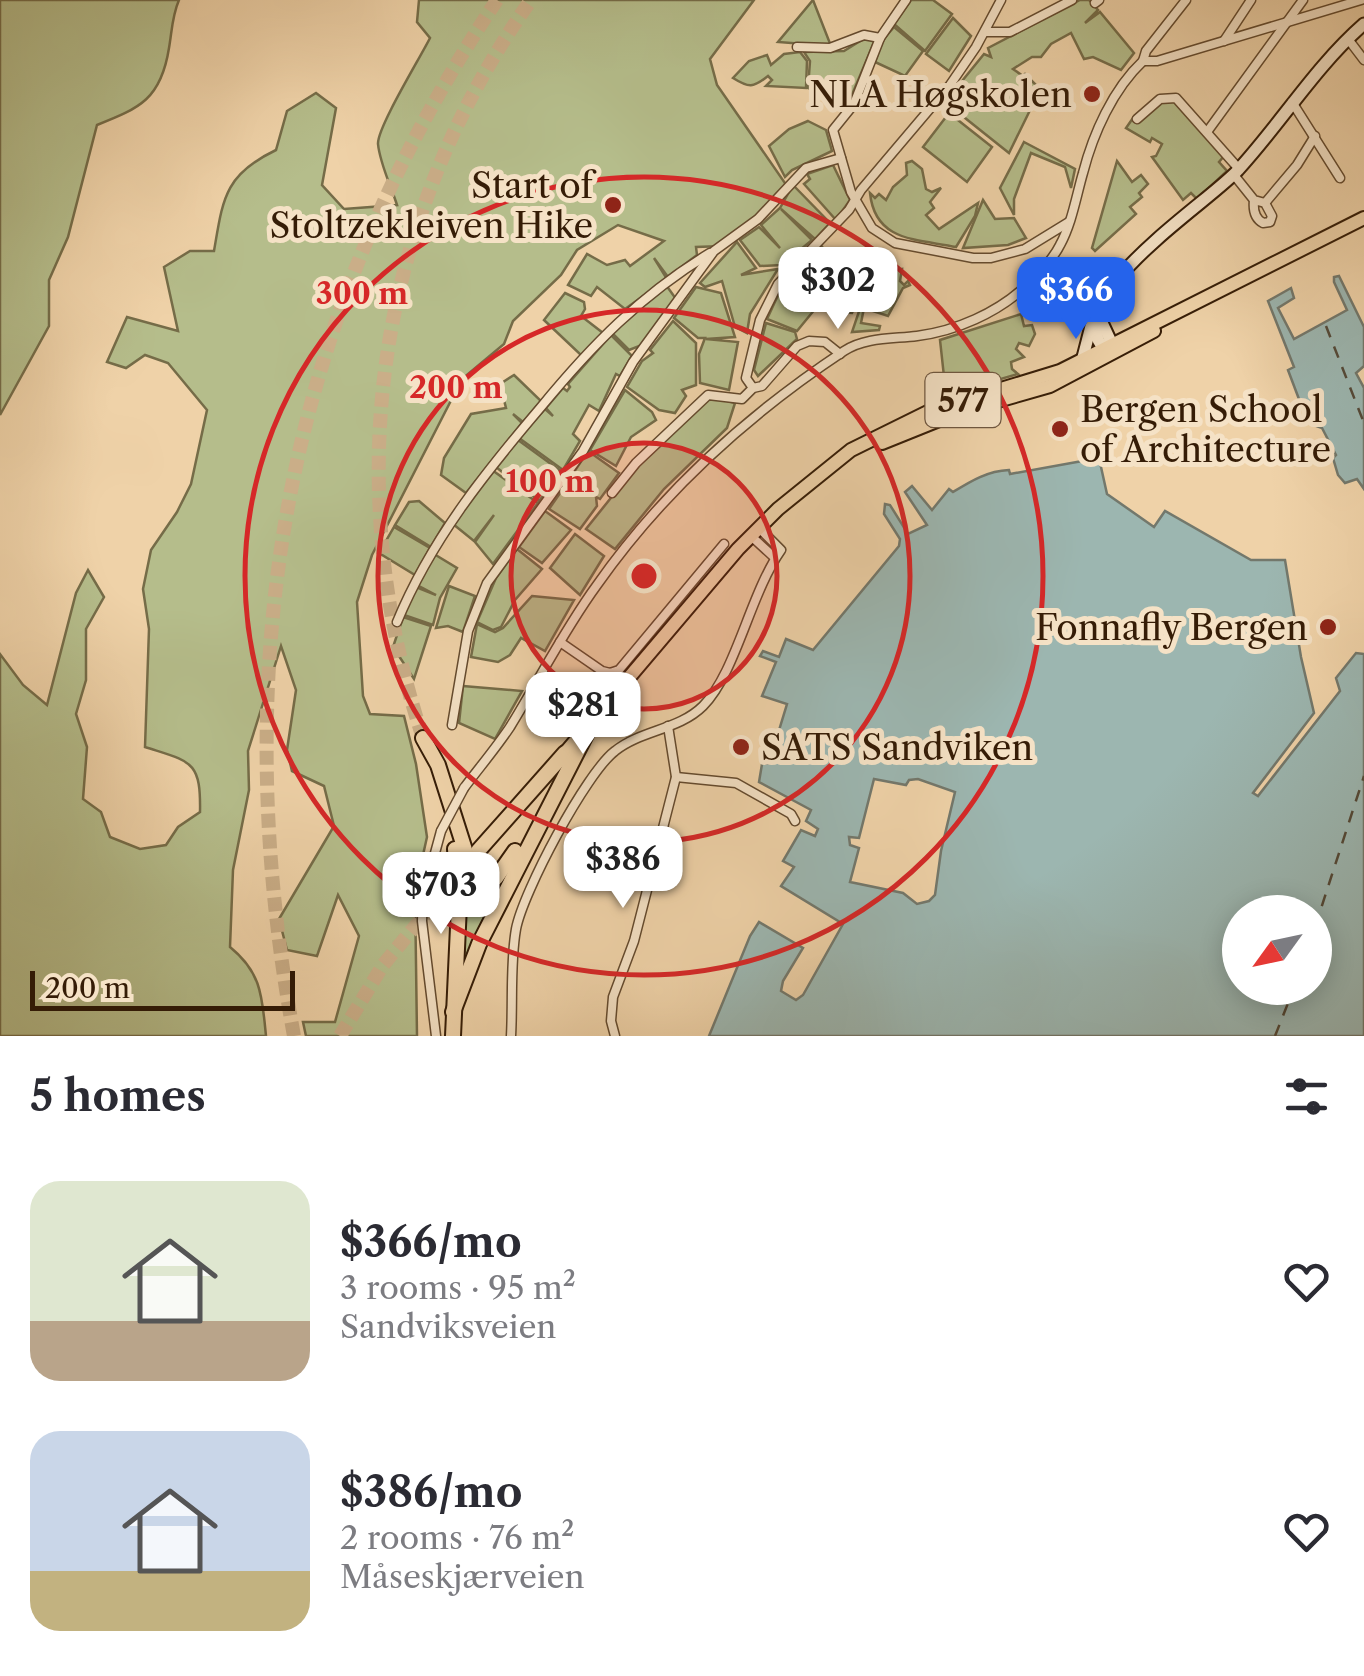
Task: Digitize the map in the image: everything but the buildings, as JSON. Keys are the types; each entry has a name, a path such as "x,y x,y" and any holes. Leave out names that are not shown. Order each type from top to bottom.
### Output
{"highway":[{"path":"454,1012 479,944 592,723"},
{"path":"453,1036 459,905 457,856 446,804 423,738 438,764 466,862 483,880 496,878 509,863 565,752"},
{"path":"478,851 565,752"}],"main road":[{"path":"1082,361 1107,295 1137,255 1237,172 1292,102 1364,24"},
{"name":"577","path":"565,752 755,532 851,450 932,410 1036,380 1109,349 1364,218"},
{"path":"1096,318 1109,349"},
{"name":"577","path":"822,474 920,426 1050,386 1109,349"}],"street":[{"path":"906,0 880,38 854,104 833,130 847,183 872,228 886,239 973,258 1015,253 1069,222"},
{"path":"753,388 746,378 760,320 774,291 950,85 1001,0"},
{"path":"985,32 1010,32 1072,0"},
{"path":"436,1036 422,921 423,897 440,831 464,788 500,740 615,560 678,488 737,430 840,354 863,342 930,334 966,323 1017,294 1042,270 1058,250 1092,140 1108,110 1186,0"},
{"path":"1224,41 1251,0"},
{"path":"1207,132 1302,0"},
{"path":"1143,61 1157,62 1361,0"},
{"path":"797,47 842,46 864,35 880,38"},
{"path":"1348,38 1364,60"},
{"path":"1136,119 1160,99 1173,97 1207,132 1237,172 1254,200 1254,212 1266,223 1272,216 1265,204 1254,200"},
{"path":"1292,102 1340,178"},
{"path":"1265,204 1316,136"},
{"path":"397,622 436,543 508,444 627,311 758,219 806,168 841,158"},
{"path":"452,724 468,631 493,571 583,450 634,362 714,252"},
{"path":"612,492 636,463 708,395 735,400 746,396 753,388 762,386 803,342 826,342 840,354"},
{"path":"511,1036 516,932 534,879 586,785 605,760 628,742 699,710 712,694 757,591 778,554 755,532"},
{"path":"560,642 602,670 619,670 724,544"},
{"path":"616,1036 611,1022 613,997 634,941 676,777 668,726"},
{"path":"676,777 736,783 792,814 795,821"}],"green space":[{"path":"0,0 179,0 165,65 154,90 137,107 97,125 68,237 49,280 49,326 0,415"},
{"path":"419,0 754,0 710,59 717,85 787,186 724,246 696,247 697,255 668,277 654,258 667,279 625,309 597,287 591,296 568,285 587,254 607,265 625,260 630,266 664,241 618,225 577,250 561,275 513,321 504,344 462,379 372,555 357,602 363,696 370,714 404,716 427,837 415,891 417,1036 306,1036 303,1022 335,1022 359,936 338,895 317,956 287,950 279,919 334,826 324,786 292,771 287,750 296,690 281,646 248,751 249,790 233,870 230,947 254,976 266,1036 0,1036 0,654 23,685 47,705 76,593 88,570 104,597 86,629 86,680 76,714 87,747 83,799 101,812 110,837 140,849 166,845 178,827 200,812 198,782 190,766 145,747 149,629 143,589 151,550 191,484 207,410 168,363 145,355 126,368 107,362 127,317 178,331 164,267 190,251 214,251 224,203 236,179 276,150 287,111 316,93 336,108 322,185 344,209 397,205 378,144 391,109 430,38 417,22"},
{"path":"813,0 831,46 778,42"},
{"path":"911,0 933,0 952,14 925,51 894,24"},
{"path":"1080,0 1089,0 1098,10 1085,23 1100,12 1134,53 1121,70 1093,57 1084,59 1071,33 1051,44 1041,57 1032,57 1013,69 1025,74 1051,100 1035,100 1009,153 945,102 984,54 991,57 988,48"},
{"path":"953,18 971,36 949,71 926,54"},
{"path":"894,27 923,51 905,76 875,62 882,41"},
{"path":"865,38 875,40 846,109 835,99 808,88 810,61 804,52 844,51"},
{"path":"800,52 807,61 806,88 766,86 772,80 768,76 751,85 733,78 749,61 767,55 771,65 784,54"},
{"path":"1172,99 1224,156 1219,162 1227,171 1197,199 1191,193 1183,200 1152,157 1162,144 1152,138 1150,142 1126,128 1133,118 1138,121 1159,103"},
{"path":"949,113 992,147 967,182 923,147"},
{"path":"808,121 826,130 832,151 785,177 769,146 789,129"},
{"path":"1024,142 1075,169 1071,188 1065,167 1031,153 1014,199 1014,215 1000,188"},
{"path":"912,161 922,169 926,189 932,192 941,188 930,202 934,208 926,215 939,229 978,203 975,216 956,247 900,235 880,221 870,193 886,200 893,187 907,175 906,163"},
{"path":"1117,161 1132,182 1141,175 1148,184 1139,193 1142,197 1130,207 1136,214 1095,251 1092,248"},
{"path":"833,165 850,200 836,220 804,184 810,179 807,174"},
{"path":"793,185 830,223 815,239 781,209 812,240 782,265 760,266 740,240 759,227 780,248 761,225 780,208"},
{"path":"983,200 995,219 1014,218 1026,238 1008,245 963,248"},
{"path":"737,242 756,268 741,275 778,269 750,314 747,333 735,327 722,281 705,287 700,283"},
{"path":"821,246 832,257 829,274 813,282 814,298 820,303 797,331 767,319 780,291 799,270 812,280 801,267"},
{"path":"875,264 882,264 881,278 877,277 876,287 872,287 871,298 883,299 895,270 902,269 900,281 910,285 903,288 888,316 864,308 861,323 880,326 879,330 852,332"},
{"path":"837,272 862,291 852,313 840,312 817,296"},
{"path":"666,285 676,299 642,345 629,350 612,333"},
{"path":"696,287 721,293 735,337 706,339 738,342 729,390 700,383 699,354 705,338 698,338 674,318"},
{"path":"565,293 584,302 581,316 603,333 582,356 544,320"},
{"path":"1021,314 1024,326 1032,325 1035,334 1029,346 1019,343 1016,349 1024,357 1011,362 1018,374 946,395 940,340"},
{"path":"673,321 696,343 696,385 682,390 686,396 675,413 659,410 627,387"},
{"path":"766,323 795,332 797,339 758,376 754,370"},
{"path":"611,335 632,356 620,376 616,374 599,411 589,405 573,434 580,441 563,470 519,438 545,409 553,416 546,408 563,388 567,391 568,384"},
{"path":"514,375 541,401 523,422 513,414 522,423 466,493 441,475 444,458 471,414 506,408 500,384"},
{"path":"625,390 656,420 631,437 616,466 590,450"},
{"path":"709,396 735,403 727,428 664,489 615,549 586,529 634,469"},
{"path":"518,440 562,472 539,501 496,467"},
{"path":"588,451 619,473 600,499 596,497 597,506 580,529 549,509 569,480 580,486 570,478"},
{"path":"492,470 538,503 493,564 475,542 494,515 474,541 453,524"},
{"path":"419,501 445,523 431,547 395,525 409,502"},
{"path":"545,511 571,530 542,563 519,547"},
{"path":"394,527 430,548 415,575 379,553"},
{"path":"575,534 604,556 580,595 550,568"},
{"path":"517,549 542,569 515,600 501,627 493,630 477,622 496,578"},
{"path":"434,554 457,568 440,598 433,625 404,615 416,587 436,595 417,585"},
{"path":"449,586 475,596 463,632 448,626 436,628"},
{"path":"532,596 574,600 545,651 521,638 510,655 498,662 471,657 477,624 495,632 503,628"},
{"path":"403,617 431,626 414,679 393,647"},
{"path":"463,686 522,691 495,739 459,723"},
{"path":"515,861 463,971 465,874 486,886 498,880"}],"water":[{"path":"1339,276 1364,327 1364,366 1356,373 1364,388 1364,489 1357,479 1345,483 1338,475 1333,458 1336,455 1322,428 1308,423 1288,370 1294,367 1268,301 1291,288 1294,298 1278,308 1294,339 1347,310 1334,282 1334,277"},
{"path":"1099,458 1107,494 1154,527 1165,511 1251,560 1285,560 1314,713 1253,793 1258,796 1340,691 1336,678 1356,653 1364,654 1364,1036 709,1036 759,922 803,948 781,991 796,1000 803,995 843,924 781,886 794,867 783,861 801,830 815,836 818,829 806,821 811,810 759,782 762,764 769,763 787,704 762,696 776,662 760,656 763,651 779,657 786,639 813,650 899,546 900,539 884,514 885,504 890,505 908,534 927,525 905,492 912,486 932,510 949,489 953,492 973,480 1009,470 1010,474","holes":["874,779 906,785 909,780 918,779 955,792 935,895 917,904 903,893 850,882 859,848 850,845 849,837 859,838"]}],"ferry route":[{"path":"1326,326 1364,423"},
{"path":"1325,895 1364,776"},
{"path":"1275,1036 1287,1005"}],"tunnel":[{"path":"294,1036 274,897 267,761 272,628 290,497 321,369 366,243 424,120 497,0"},
{"path":"423,738 397,642 382,546 379,450 387,356 406,263 437,172 478,84 531,0"},
{"path":"340,1036 383,965 461,871"}],"place":[{"name":"NLA Høgskolen","path":"1092,94"},
{"name":"Start of Stoltzekleiven Hike","path":"613,205"},
{"name":"Bergen School of Architecture","path":"1060,429"},
{"name":"Fonnafly Bergen","path":"1328,627"},
{"name":"SATS Sandviken","path":"741,747"}]}
